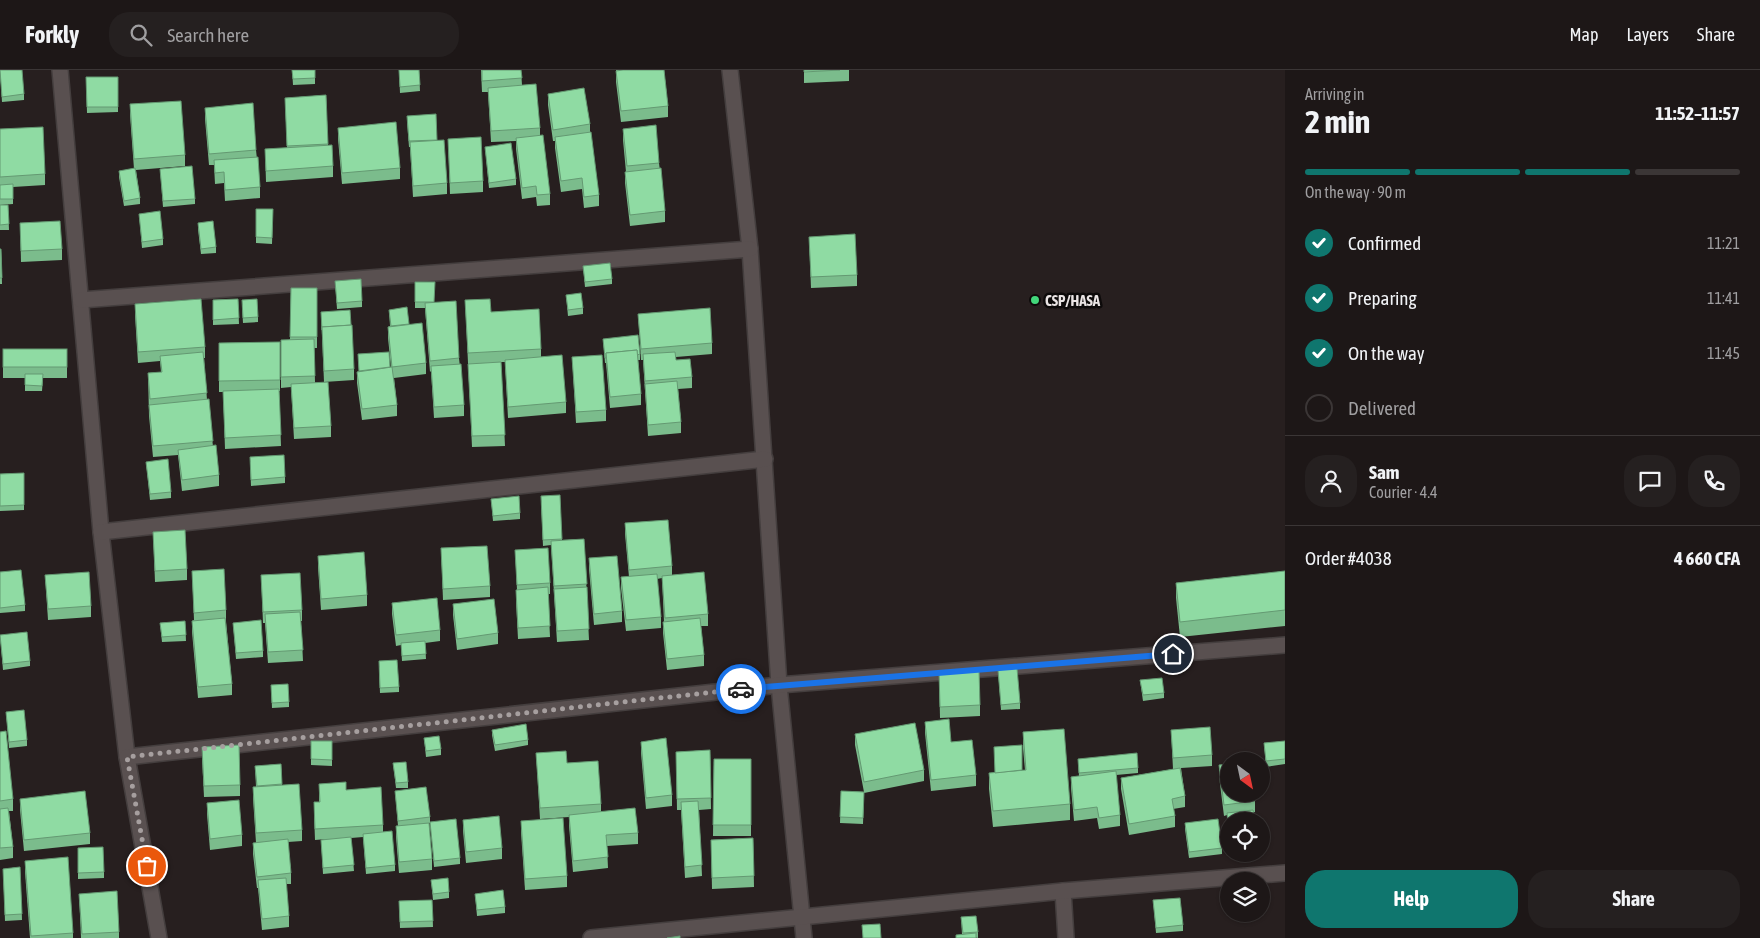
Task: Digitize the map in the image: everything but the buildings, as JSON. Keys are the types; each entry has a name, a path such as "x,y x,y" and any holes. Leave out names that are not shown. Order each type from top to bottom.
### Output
{"street":[{"path":"60,70 101,532 127,757 160,938"},
{"path":"730,70 750,249 779,685 804,938"},
{"path":"80,300 750,249"},
{"path":"101,532 765,460"},
{"path":"127,757 779,685 1285,645"},
{"path":"591,938 1063,891 1285,873"},
{"path":"1063,891 1066,938"}],"way so far":[{"path":"147,866 127,757 741,689"}],"place":[{"name":"CSP/HASA","path":"1035,300"}],"route":[{"path":"741,689 1173,654"}]}
